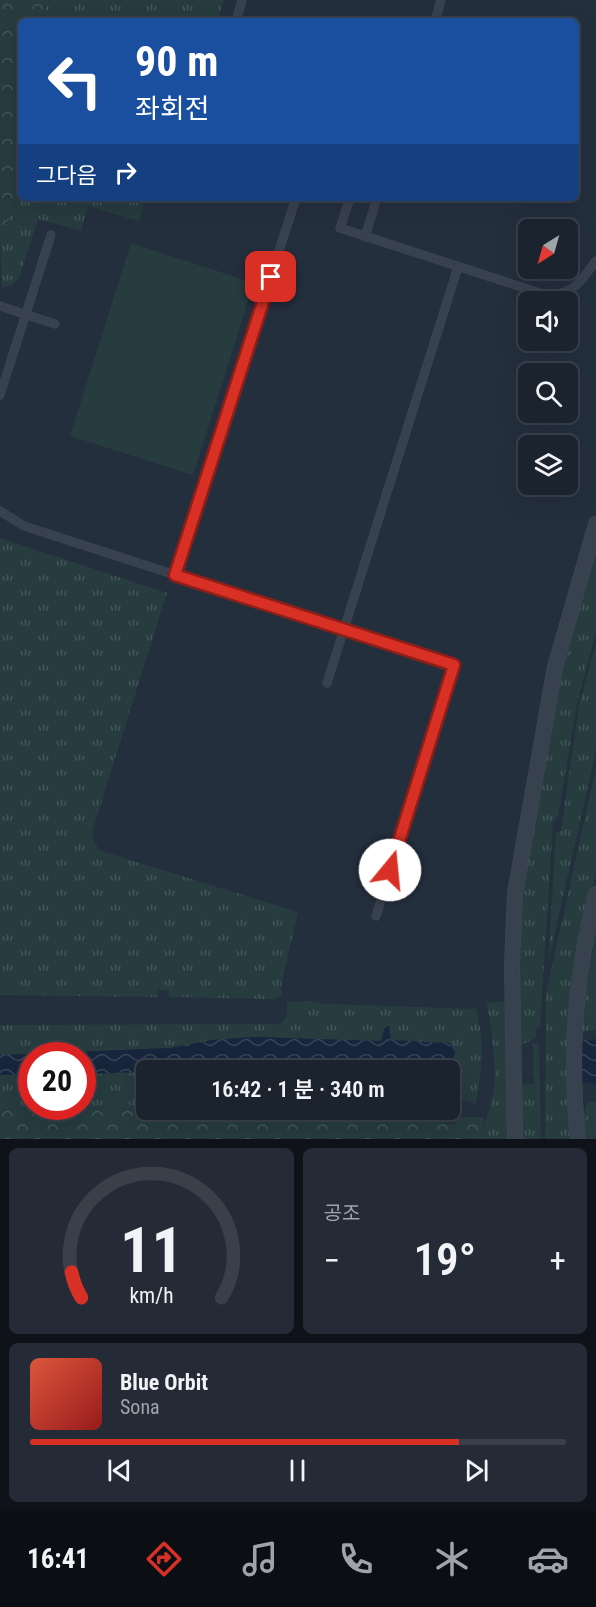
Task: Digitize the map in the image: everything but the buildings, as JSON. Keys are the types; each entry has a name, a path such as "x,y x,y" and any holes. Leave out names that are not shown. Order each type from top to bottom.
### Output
{"street":[{"path":"515,1139 512,966 515,893 555,667 596,524"},
{"path":"578,1139 572,1083 574,1028 578,985 596,894"}],"lane":[{"path":"237,18 242,0"},
{"path":"436,18 441,0"},
{"path":"175,575 295,201"},
{"path":"349,201 340,228 543,294 558,296 571,291 596,261"},
{"path":"365,237 376,201"},
{"path":"0,395 51,235"},
{"path":"327,683 458,267"},
{"path":"0,306 55,324"},
{"path":"0,511 24,526 454,665 376,916"}],"green space":[{"path":"0,0 46,0 44,18 18,18 18,199 0,233"},
{"path":"46,0 224,0 218,18 44,18"},
{"path":"18,199 18,201 145,201 139,221 88,206 81,231 38,219 19,278 13,285 2,288 0,233"},
{"path":"131,243 254,283 193,475 70,436"},
{"path":"0,538 167,593 92,832 94,843 101,851 298,912 281,986 282,996 273,999 169,997 168,990 158,990 158,997 0,995"},
{"path":"596,543 596,632 577,704 558,816 553,822 540,1027 536,1029 536,1037 519,1047 521,896 552,707 576,609"},
{"path":"596,643 596,750 548,964 556,833 561,831 579,705"},
{"path":"596,768 596,874 584,925 573,1139 545,1139 546,994"},
{"path":"596,929 596,1030 580,1032"},
{"path":"311,1001 325,1004 476,1009 481,1033 482,1056 476,1104 460,1099 460,1060 452,1060 450,1043 391,1040 389,1026 385,1026 381,1041 253,1037 212,1040 171,1048 96,1051 96,1042 18,1042 18,1054 0,1055 0,1025 280,1024 287,1016 287,1002"},
{"path":"509,1001 510,1139 482,1139 493,1095 494,1080 493,1046 486,1003"},
{"path":"533,1044 539,1044 541,1139 521,1139 520,1085 534,1084"},
{"path":"136,1072 136,1108 96,1109 96,1074"},
{"path":"18,1074 18,1110 0,1110 0,1075"},
{"path":"596,1102 596,1139 585,1139 583,1119 587,1103"},
{"path":"136,1108 136,1120 429,1120 455,1124 460,1117 484,1117 482,1139 0,1139 0,1110 18,1110 18,1120 96,1120 96,1109"}],"water":[{"path":"385,1026 389,1026 391,1040 450,1043 455,1053 453,1060 136,1060 136,1072 96,1074 96,1051 171,1048 212,1040 253,1037 381,1041"},
{"path":"596,1039 596,1084 582,1082 576,1078 577,1045 582,1040"},
{"path":"18,1054 18,1074 0,1075 0,1055"}],"route":[{"path":"271,277 175,575 454,665 390,870"}]}
